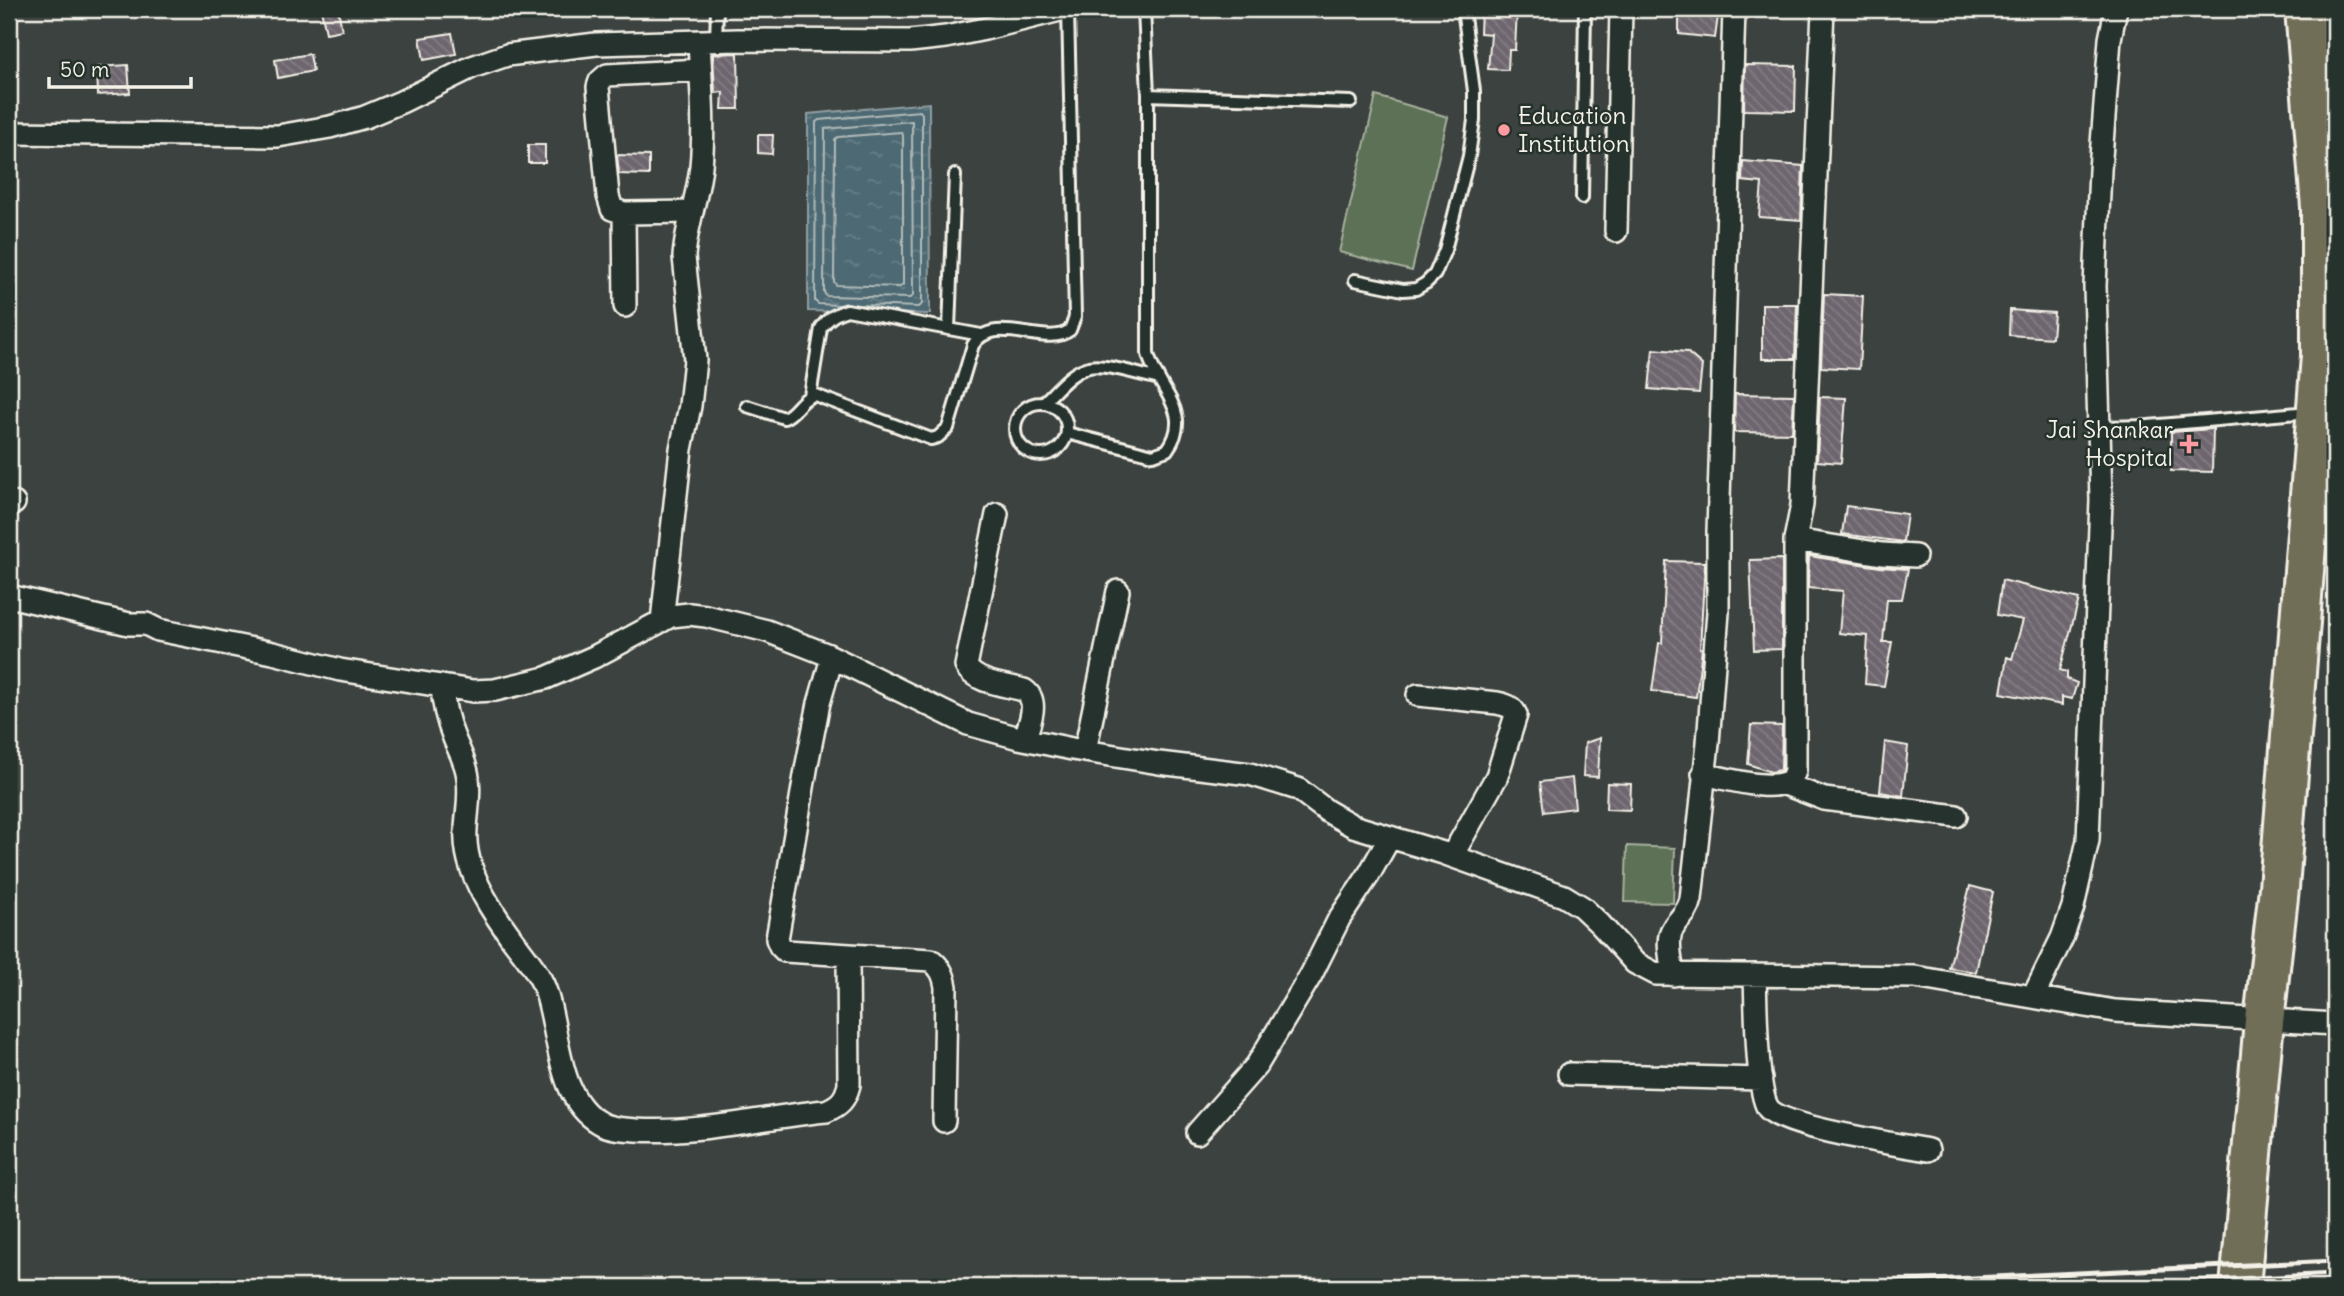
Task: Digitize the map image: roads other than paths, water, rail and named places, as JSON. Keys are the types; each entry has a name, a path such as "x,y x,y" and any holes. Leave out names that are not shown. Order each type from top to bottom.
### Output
{"highway":[{"path":"2240,1287 2279,888 2317,411 2322,296 2323,153 2305,9"}],"street":[{"path":"9,132 278,136 330,127 365,117 472,66 507,55 596,44 910,41 985,29 1066,9"},
{"path":"1616,231 1621,9"},
{"path":"1673,975 1669,937 1671,930 1689,908 1691,899 1718,612 1718,532 1734,9"},
{"path":"1785,784 1791,780 1795,771 1795,540 1802,505 1823,9"},
{"path":"2033,997 2062,938 2073,907 2088,840 2100,538 2100,427 2095,286 2101,157 2110,39 2116,9"},
{"path":"662,621 681,449 690,406 695,360 684,257 701,169 700,70 708,41"},
{"path":"692,212 624,213 616,212 609,204 600,80 607,75 700,70"},
{"path":"624,213 625,306"},
{"path":"997,514 966,666 976,677 1024,690 1029,694 1033,701 1025,739"},
{"path":"1795,540 1882,554 1915,556"},
{"path":"1085,751 1118,591"},
{"path":"9,596 129,624 146,624 158,630 273,653 340,670 473,691 495,690 547,678 594,657 671,616 706,615 767,631 832,658 968,724 1085,751 1250,774 1298,789 1338,819 1353,826 1452,856 1564,896 1582,907 1635,963 1656,974 1915,977 2115,1011 2335,1024"},
{"path":"832,658 819,703 807,764 777,939 785,951 931,960 939,966 946,987 944,1121"},
{"path":"443,686 446,716 468,776 464,837 471,868 482,893 544,985 564,1069 575,1099 601,1124 619,1129 662,1132 714,1128 826,1111 838,1106 845,1098 849,1085 848,956"},
{"path":"1418,695 1497,703 1514,709 1516,715 1497,776 1452,856"},
{"path":"1703,774 1765,786 1785,784 1824,799 1956,816"},
{"path":"1197,1133 1257,1065 1301,994 1339,919 1390,837"},
{"path":"1755,975 1761,1079 1768,1107 1790,1121 1928,1150"},
{"path":"1569,1074 1761,1079"}],"lane":[{"path":"708,41 717,9"},
{"path":"747,406 784,418 810,396 821,328 827,319 847,310 981,335 992,331 1060,335 1070,330 1074,323 1066,9"},
{"path":"1067,433 1153,455 1167,450 1177,428 1177,415 1168,394 1156,378 1148,354 1148,95 1144,9"},
{"path":"1355,280 1403,290 1416,289 1435,274 1445,250 1469,156 1474,120 1474,91 1463,9"},
{"path":"1582,198 1585,9"},
{"path":"1148,95 1350,103"},
{"path":"949,330 955,175"},
{"path":"810,396 820,396 931,439 938,437 948,428 973,345 981,335"},
{"path":"1044,402 1068,379 1089,367 1156,378"},
{"path":"1044,402 1059,409 1064,416 1067,433 1065,441 1052,453 1035,455 1020,446 1014,430 1019,413 1033,403 1044,402"},
{"path":"2100,427 2317,411"}],"water":[{"path":"929,103 930,314 808,311 808,114"}],"railway":[{"path":"1781,1287 2335,1261"},
{"path":"2069,1287 2335,1274"}],"place":[{"name":"Education Institution","path":"1504,130"},
{"name":"Jai Shankar Hospital","path":"2189,444"}]}
